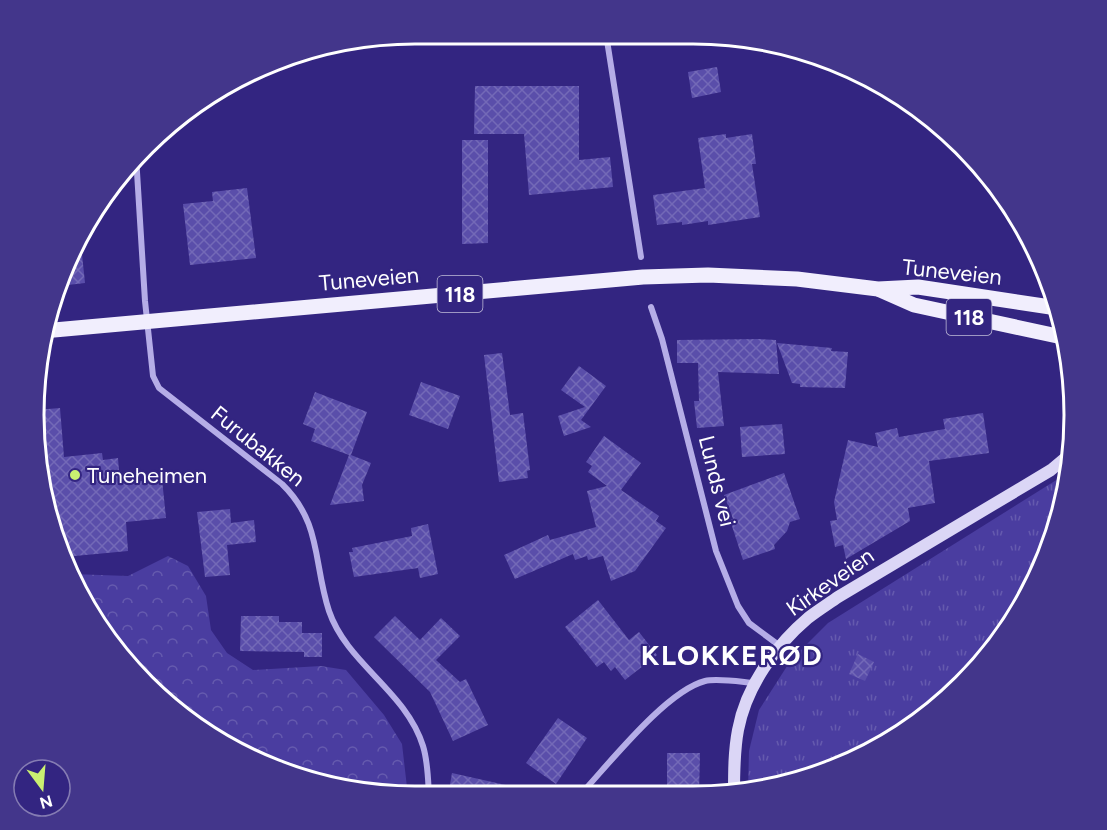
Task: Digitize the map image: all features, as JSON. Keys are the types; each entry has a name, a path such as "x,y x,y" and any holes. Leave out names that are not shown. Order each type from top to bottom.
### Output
{"main road":[{"name":"Tuneveien","path":"53,331 643,277 708,275 786,278 878,289 918,287 1047,307"},
{"name":"Tuneveien","path":"878,289 914,305 1054,335"}],"street":[{"path":"608,44 641,257"},
{"name":"Furubakken","path":"137,169 153,376 159,388 282,484 295,497 311,527 329,611 343,639 402,707 417,730 424,747 428,786"},
{"name":"Lunds vei","path":"651,307 662,339 716,551 738,606 749,623 780,647"},
{"name":"Kirkeveien","path":"734,784 735,747 743,708 756,683 780,647 807,619 838,597 1051,470 1060,462"},
{"path":"588,786 660,710 683,691 706,681 756,683"}],"green space":[{"path":"1057,479 1044,534 1014,601 987,641 955,678 918,710 878,737 811,767 748,782 749,751 759,710 791,660 828,623"},
{"path":"168,556 188,566 206,596 211,630 227,653 253,670 321,666 346,670 384,715 402,744 407,786 343,779 296,767 229,737 189,710 152,678 120,641 93,601 80,574 128,576"}],"building":[{"path":"717,67 721,92 692,98 688,72"},
{"path":"475,86 579,86 579,160 610,157 613,187 529,195 524,134 474,134"},
{"path":"726,134 726,138 752,134 756,164 752,164 760,217 708,225 708,221 682,225 682,222 657,225 653,195 705,188 698,138"},
{"path":"462,140 488,140 488,243 462,244"},
{"path":"247,188 256,258 190,265 183,204 213,201 212,192"},
{"path":"82,252 85,283 67,285"},
{"path":"677,340 776,340 779,374 718,372 724,426 697,428 694,401 699,401 698,363 677,363"},
{"path":"777,343 832,348 831,351 848,352 845,388 800,387 800,384 792,383"},
{"path":"502,353 510,415 523,413 530,470 527,471 528,478 499,482 484,355"},
{"path":"579,366 606,386 581,420 591,427 564,436 558,416 585,407 561,390"},
{"path":"421,382 460,396 448,429 409,415"},
{"path":"315,392 367,412 351,455 371,463 362,485 364,501 330,505 349,455 311,441 315,429 303,424"},
{"path":"60,408 64,457 102,453 103,460 118,458 120,483 162,479 166,518 126,522 128,551 72,556 56,511 51,487 44,439 44,409"},
{"path":"983,413 989,453 929,461 935,503 908,508 910,521 846,559 843,545 835,547 830,521 837,520 834,502 848,440 878,447 875,433 897,428 899,437 945,429 943,419"},
{"path":"782,424 785,454 742,457 740,427"},
{"path":"604,436 641,463 621,490 659,516 656,521 666,528 635,571 611,581 603,556 588,560 587,556 575,560 573,554 515,579 504,555 548,535 550,540 596,527 587,491 607,486 588,472 592,466 586,462"},
{"path":"784,473 800,519 790,522 787,531 774,545 775,549 743,560 730,520 733,519 724,495"},
{"path":"230,509 231,523 254,520 256,542 227,545 230,575 205,577 197,512"},
{"path":"428,524 438,574 420,578 418,568 354,577 349,552 353,552 352,548 412,536 411,528"},
{"path":"598,600 629,640 639,632 657,655 625,680 615,667 611,671 604,662 597,667 565,627"},
{"path":"241,616 279,616 279,622 302,622 302,633 322,633 322,657 304,657 304,652 240,651"},
{"path":"395,616 420,640 441,618 460,636 436,660 460,682 466,679 488,725 453,741 430,692 374,637"},
{"path":"858,654 874,662 865,681 849,674"},
{"path":"558,718 587,738 556,784 526,763"},
{"path":"667,753 700,753 699,786 667,786"},
{"path":"452,773 510,786 450,786"}],"place":[{"name":"Tuneheimen","path":"75,475"}],"district":[{"name":"KLOKKERØD","path":"732,655"}]}
